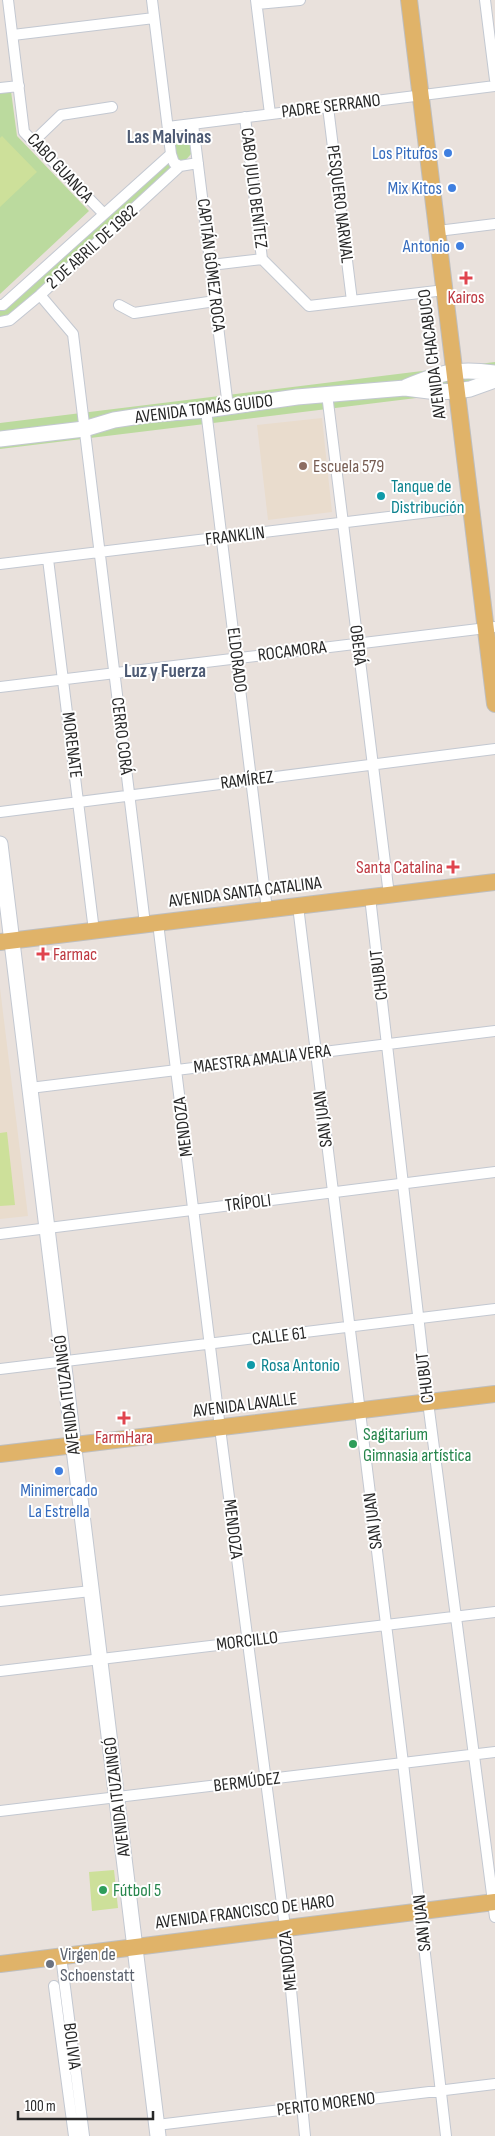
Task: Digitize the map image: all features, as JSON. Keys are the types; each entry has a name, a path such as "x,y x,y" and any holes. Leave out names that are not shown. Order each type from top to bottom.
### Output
{"main road":[{"name":"AVENIDA CHACABUCO","path":"410,0 471,507 490,627 495,704"},
{"name":"AVENIDA TOMÁS GUIDO","path":"405,388 437,374 455,371 470,370 495,373"},
{"name":"AVENIDA TOMÁS GUIDO","path":"1,438 84,429 114,420 147,415 206,410 327,394 405,388 437,392 457,391 470,389 495,380"},
{"name":"AVENIDA ITUZAINGÓ","path":"0,844 6,941 30,1088 158,2130"},
{"name":"AVENIDA SANTA CATALINA","path":"6,941 495,882"},
{"name":"AVENIDA LAVALLE","path":"0,1454 495,1394"},
{"name":"AVENIDA FRANCISCO DE HARO","path":"0,1964 420,1911 494,1907"}],"street":[{"name":"CABO GUANCA","path":"8,0 24,132 104,214"},
{"path":"155,0 154,18 168,127 175,161 198,163"},
{"path":"270,114 256,2 300,0"},
{"path":"485,0 495,80"},
{"path":"12,35 154,18"},
{"path":"0,88 19,86"},
{"name":"PADRE SERRANO","path":"168,127 495,86"},
{"path":"34,141 61,115 112,106"},
{"name":"PESQUERO NARWAL","path":"328,107 352,301"},
{"name":"CABO JULIO BENÍTEZ","path":"245,117 262,259"},
{"name":"CAPITÁN GÓMEZ ROCA","path":"193,124 228,407"},
{"name":"2 DE ABRIL DE 1982","path":"0,305 3,305 104,214 175,161"},
{"name":"2 DE ABRIL DE 1982","path":"0,322 10,320 40,295 175,161"},
{"path":"438,231 495,224"},
{"path":"210,265 262,259 309,306 445,290"},
{"name":"CERRO CORÁ","path":"40,295 73,334 130,795 152,924"},
{"path":"119,304 134,313 215,301"},
{"name":"OBERÁ","path":"327,394 389,895"},
{"name":"ELDORADO","path":"206,410 267,910"},
{"name":"FRANKLIN","path":"0,564 471,507"},
{"name":"MORENATE","path":"48,559 94,931"},
{"name":"ROCAMORA","path":"0,687 490,627"},
{"name":"RAMÍREZ","path":"0,812 495,749"},
{"name":"CHUBUT","path":"370,897 428,1402 494,1907"},
{"name":"SAN JUAN","path":"298,906 385,1624 404,1763 446,2136"},
{"name":"MENDOZA","path":"152,924 176,1070 220,1428 285,1927 305,2136"},
{"name":"MAESTRA AMALIA VERA","path":"30,1088 495,1031"},
{"name":"TRÍPOLI","path":"0,1234 495,1172"},
{"name":"CALLE 61","path":"0,1369 495,1310"},
{"path":"0,1601 91,1590"},
{"name":"MORCILLO","path":"0,1671 495,1612"},
{"name":"BERMÚDEZ","path":"0,1811 495,1752"},
{"name":"BOLIVIA","path":"61,1956 84,2136"},
{"name":"BOLIVIA","path":"54,1986 74,2136"},
{"name":"PERITO MORENO","path":"158,2130 303,2107 495,2084"}],"shaded area":[{"path":"322,418 332,512 268,520 257,425"},
{"path":"0,988 28,1216 0,1219"}],"green space":[{"path":"11,91 17,136 89,211 0,294 0,93"},
{"path":"172,129 188,129 191,154 184,162 175,158"},
{"path":"2,136 37,172 0,207 0,138"},
{"path":"168,162 174,168 10,316 0,318 0,309"},
{"path":"495,362 495,385 457,393 0,449 0,423"},
{"path":"7,1132 15,1205 0,1206 0,1133"},
{"name":"Fútbol 5","path":"114,1870 118,1908 92,1911 89,1872"}],"place":[{"name":"Los Pitufos","path":"448,153"},
{"name":"Mix Kitos","path":"452,188"},
{"name":"Antonio","path":"460,246"},
{"name":"Kairos","path":"466,278"},
{"name":"Escuela 579","path":"303,466"},
{"name":"Tanque de Distribución","path":"381,496"},
{"name":"Santa Catalina","path":"453,867"},
{"name":"Farmac","path":"43,954"},
{"name":"Rosa Antonio","path":"251,1365"},
{"name":"FarmHara","path":"124,1418"},
{"name":"Sagitarium Gimnasia artística","path":"353,1444"},
{"name":"Minimercado La Estrella","path":"59,1471"},
{"name":"Fútbol 5","path":"103,1890"},
{"name":"Virgen de Schoenstatt","path":"50,1964"}],"district":[{"name":"Las Malvinas","path":"169,137"},
{"name":"Luz y Fuerza","path":"165,671"}]}
